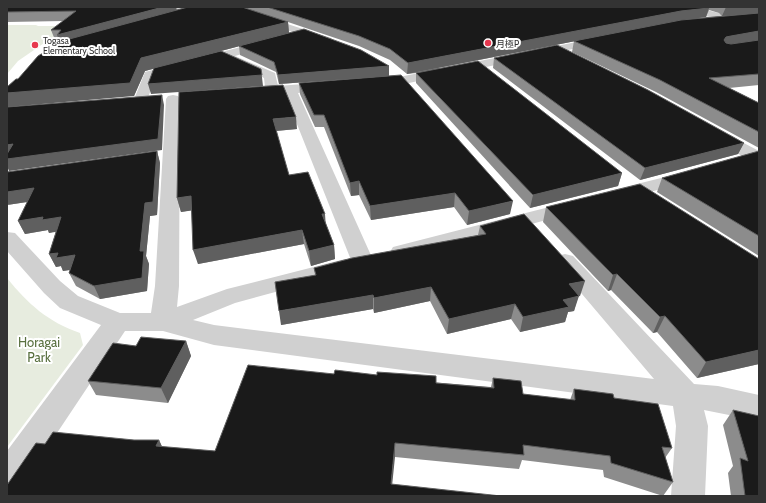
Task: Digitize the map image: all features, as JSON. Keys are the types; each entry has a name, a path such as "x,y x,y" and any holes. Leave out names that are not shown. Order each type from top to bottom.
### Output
{"street":[{"path":"684,7 731,20 759,30"},
{"path":"134,8 216,8 305,33 341,45"},
{"path":"171,19 216,8"},
{"path":"693,23 759,18"},
{"path":"140,102 150,75 305,33"},
{"path":"360,84 404,80 616,37"},
{"path":"555,49 574,59"},
{"path":"225,55 270,76 272,91"},
{"path":"385,64 404,80 418,96"},
{"path":"479,65 495,78"},
{"path":"241,94 345,85"},
{"path":"290,90 375,258"},
{"path":"124,103 168,99 163,156 167,286 162,322"},
{"path":"704,127 749,162"},
{"path":"162,322 227,296 527,219 705,171"},
{"path":"619,176 657,202"},
{"path":"512,203 686,394 692,426 688,496"},
{"path":"7,238 52,288 69,302 118,322 162,322 214,335 686,394 759,408"},
{"path":"7,478 118,322"}],"green space":[{"path":"7,25 69,26 64,44 58,43 63,30 18,61 7,74"},
{"name":"Horagai Park","path":"7,278 31,304 48,318 80,333 83,345 7,447"}],"building":[{"path":"7,7 163,7 57,35 61,30 51,30 76,11 7,12"},
{"path":"188,7 242,7 288,22 141,58 130,83 7,93 7,87 18,79 38,56 62,41"},
{"path":"267,7 709,8 681,11 408,63 390,49 359,36"},
{"path":"759,13 759,31 726,37 724,40 726,43 731,44 759,40 759,74 709,78 759,103 759,132 660,80 574,41 681,20"},
{"path":"304,29 361,50 389,66 278,75 274,62 239,46"},
{"path":"557,45 648,90 744,143 645,168 494,58"},
{"path":"221,51 261,69 262,75 148,84 154,68"},
{"path":"478,61 622,173 533,195 416,73"},
{"path":"401,75 513,201 469,211 455,193 370,206 359,181 350,183 324,115 314,115 299,83"},
{"path":"283,85 296,117 273,119 289,175 308,172 325,214 322,214 334,245 309,251 302,230 193,250 191,196 177,198 179,92"},
{"path":"162,95 158,139 7,159 7,154 13,144 7,145 7,107"},
{"path":"157,151 153,202 145,203 140,251 144,251 142,278 94,286 69,273 75,255 56,258 58,253 49,254 61,217 42,220 43,217 18,221 34,188 7,192 7,172"},
{"path":"759,151 759,236 662,178"},
{"path":"640,184 759,259 759,350 706,362 665,316 660,317 617,274 613,275 546,207"},
{"path":"524,214 585,281 569,284 579,296 563,300 569,307 523,317 515,304 449,319 431,287 374,298 373,295 279,311 275,282 316,275 314,268 352,258 486,234 480,226"},
{"path":"141,337 186,341 161,388 88,381 113,343 136,346"},
{"path":"248,365 334,374 335,370 377,375 377,372 436,376 436,383 494,388 493,378 521,381 523,394 575,400 574,389 613,394 614,398 658,404 672,448 662,447 673,482 611,463 610,456 523,445 524,455 395,443 391,484 501,496 7,496 7,485 36,443 45,444 53,432 134,440 159,440 156,446 215,451"},
{"path":"733,410 759,416 759,496 745,496 740,458 748,461"}],"place":[{"name":"月極P","path":"488,43"},
{"name":"Togasa Elementary School","path":"35,45"}]}
